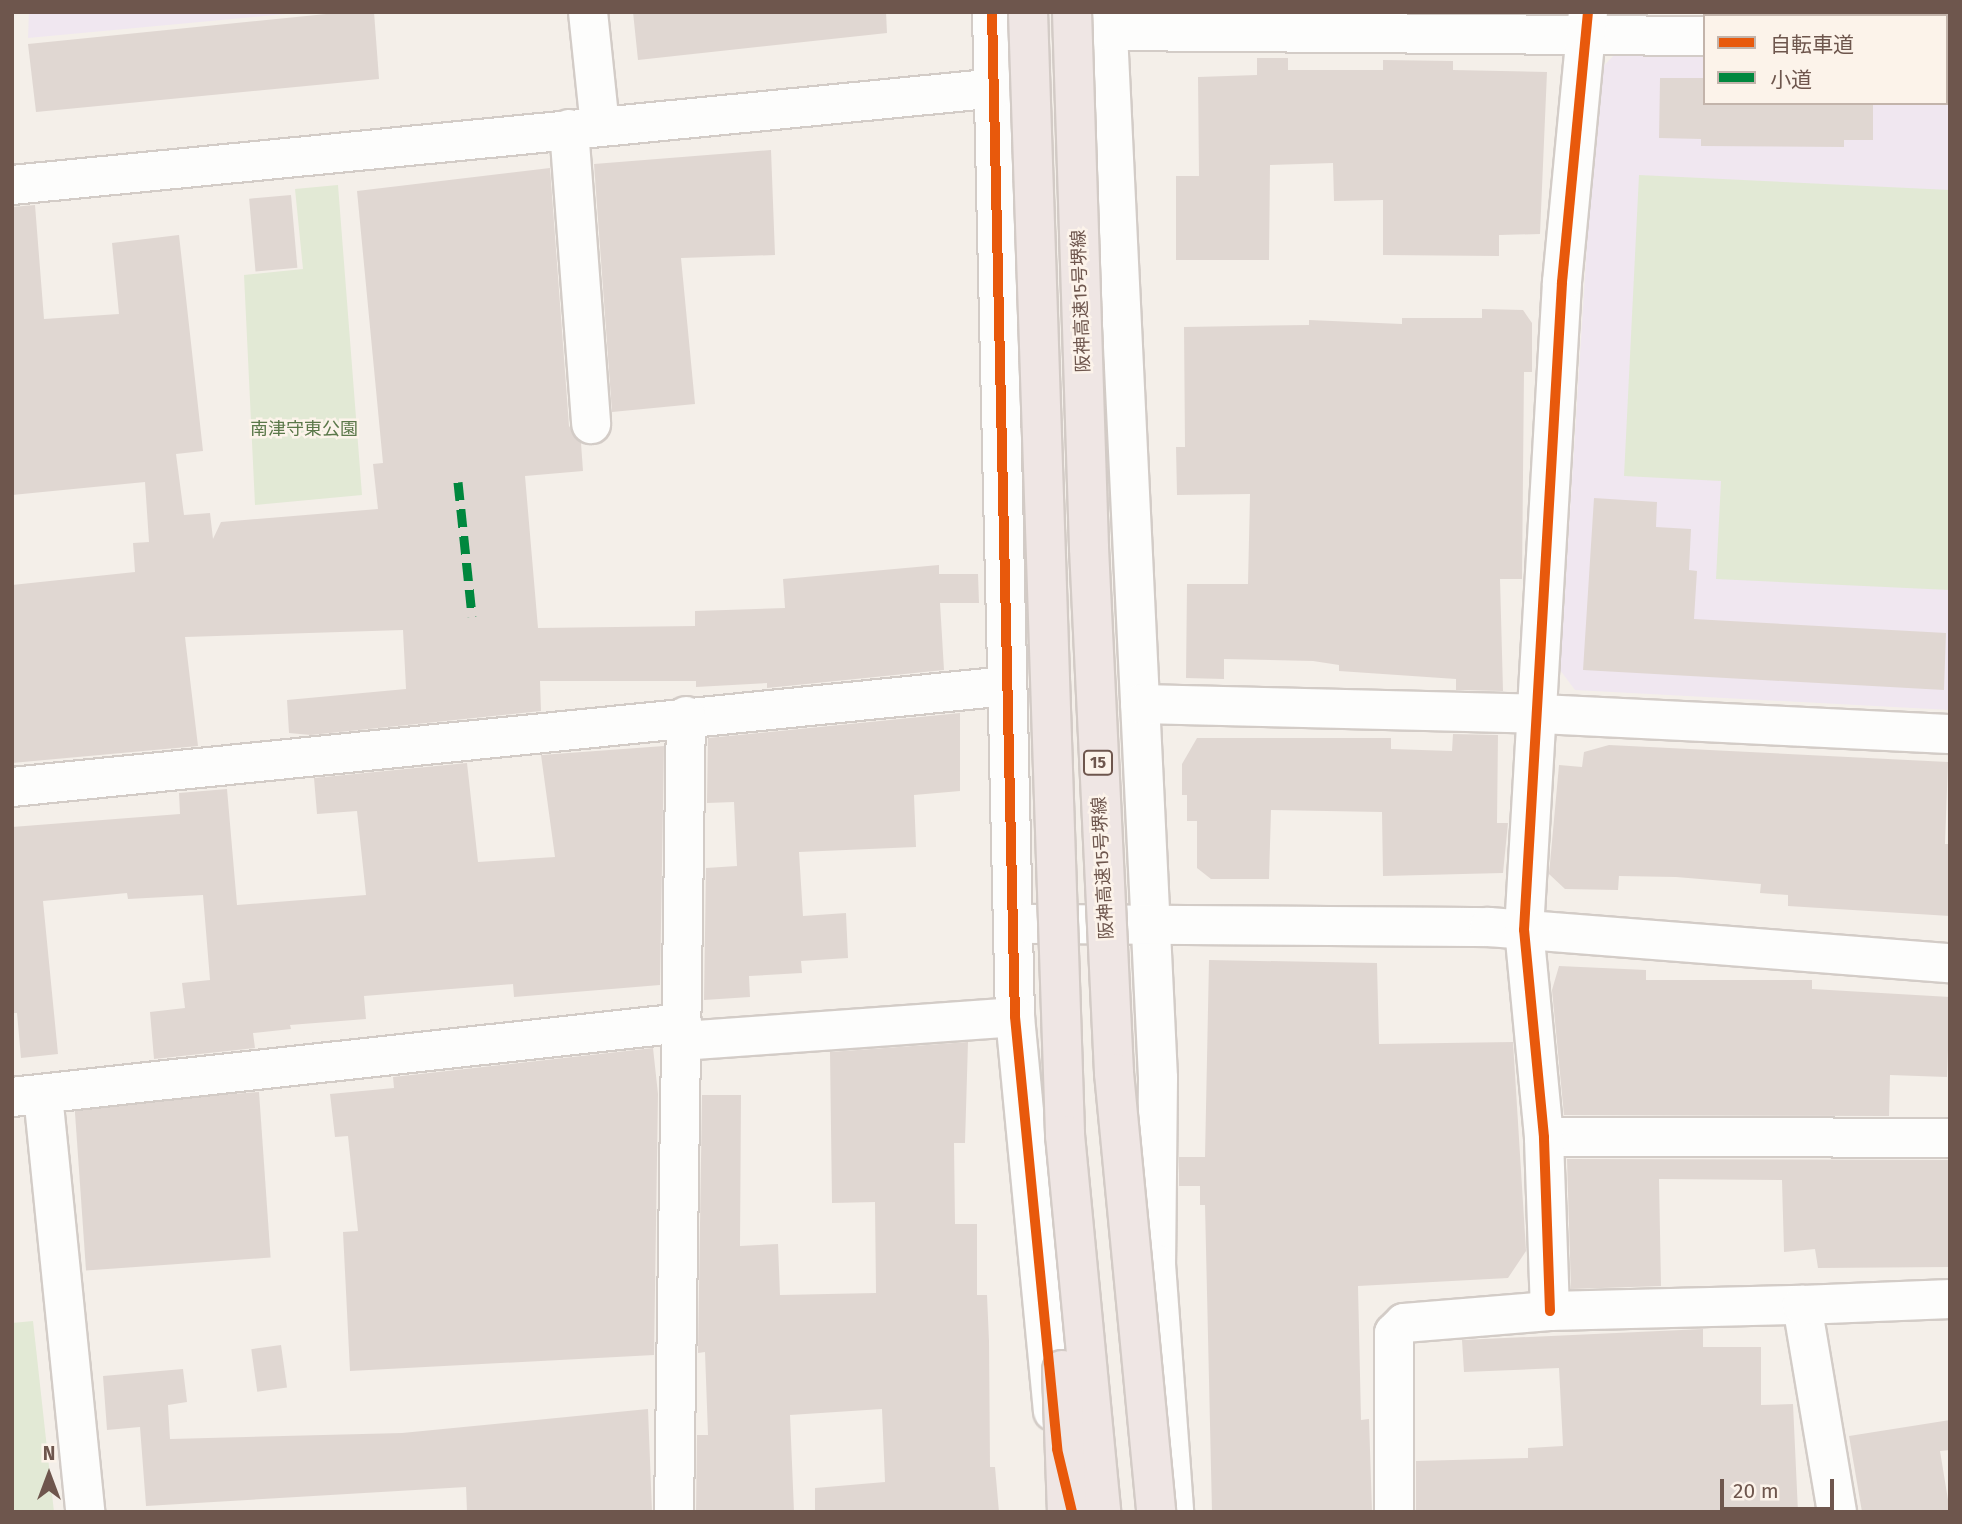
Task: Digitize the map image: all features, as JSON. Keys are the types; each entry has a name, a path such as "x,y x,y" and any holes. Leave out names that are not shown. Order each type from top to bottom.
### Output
{"highway":[{"path":"1028,12 1065,1135 1062,1364 1065,1505"},
{"name":"阪神高速15号堺線","path":"1072,12 1112,1033 1126,1240 1156,1512"},
{"path":"1065,1135 1101,1512"}],"street":[{"path":"588,12 585,127 591,424"},
{"path":"992,12 997,88 1015,1017 1065,1505"},
{"path":"1174,1512 1156,1264 1158,1078 1147,929 1140,704 1107,22 1586,23 1703,36"},
{"path":"1550,1311 1544,1137 1524,930 1539,715 1562,282 1586,23"},
{"path":"12,186 997,88"},
{"path":"12,787 685,716 1007,686"},
{"path":"1140,704 1539,715 1950,734"},
{"path":"674,1512 685,716"},
{"path":"1012,924 1147,929 1524,930 1950,963"},
{"path":"85,1512 28,1096 682,1032 1015,1017"},
{"path":"1544,1137 1950,1138"},
{"path":"1394,1512 1394,1333 1404,1323 1550,1311 1802,1305 1950,1298"},
{"path":"1802,1305 1837,1512"}],"shaded area":[{"path":"29,12 307,12 28,38"},
{"path":"1616,53 1703,55 1703,105 1948,105 1950,58 1950,710 1575,690 1560,670 1598,72"}],"green space":[{"path":"1639,175 1950,190 1950,590 1716,579 1721,481 1624,476"},
{"name":"南津守東公園","path":"338,185 362,495 255,505 244,275 303,269 295,189"},
{"path":"33,1321 54,1512 12,1512 12,1323"}],"building":[{"path":"346,12 374,12 379,79 36,112 28,44"},
{"path":"633,12 886,12 887,33 638,60"},
{"path":"1257,58 1288,58 1288,70 1383,70 1383,60 1453,61 1453,70 1547,72 1540,234 1499,235 1499,256 1383,255 1383,200 1334,201 1333,163 1270,165 1269,260 1176,260 1176,176 1199,176 1198,77 1257,75"},
{"path":"1660,78 1703,78 1703,105 1873,105 1873,140 1844,140 1844,147 1701,146 1701,139 1659,138"},
{"path":"771,150 775,255 681,258 695,404 612,412 594,164"},
{"path":"550,168 569,426 581,443 583,471 525,476 538,628 695,626 695,611 785,608 783,579 939,565 939,574 978,574 979,603 940,603 944,670 767,688 767,683 696,687 696,681 540,681 541,711 311,735 289,733 287,700 406,689 403,630 185,637 198,746 12,763 12,585 135,572 133,543 149,542 145,482 12,495 12,207 35,205 44,319 119,314 112,243 179,235 203,451 176,454 184,515 210,513 213,539 221,522 378,509 373,464 383,463 357,191"},
{"path":"291,195 297,268 256,271 249,199"},
{"path":"1482,309 1523,310 1532,323 1532,372 1524,372 1522,579 1500,579 1503,691 1456,690 1456,679 1339,671 1339,665 1313,661 1224,659 1224,679 1186,678 1187,584 1248,584 1250,494 1177,495 1176,447 1185,447 1184,327 1309,325 1309,320 1402,324 1402,318 1482,318"},
{"path":"1594,498 1657,502 1656,527 1691,529 1689,570 1697,571 1694,619 1946,633 1944,690 1583,670"},
{"path":"960,713 960,791 914,795 916,847 799,852 803,916 846,913 848,958 801,961 802,973 749,976 750,997 704,1000 706,868 737,866 734,802 707,803 708,738"},
{"path":"1453,734 1498,735 1497,823 1508,823 1503,873 1383,876 1382,812 1271,810 1269,879 1211,879 1197,868 1197,821 1187,821 1187,795 1182,795 1182,764 1197,738 1391,738 1391,749 1452,751"},
{"path":"1609,745 1948,762 1945,844 1950,844 1950,916 1788,906 1788,895 1760,893 1761,884 1676,877 1619,876 1618,890 1565,889 1549,874 1559,765 1582,767 1584,752"},
{"path":"664,746 660,985 514,997 513,984 364,996 366,1019 290,1025 291,1029 253,1033 255,1048 154,1059 150,1012 185,1008 182,983 210,980 203,895 128,899 127,893 43,901 58,1054 21,1058 17,1013 12,1013 12,827 180,814 179,793 227,789 237,905 366,895 357,811 317,814 314,778 467,763 478,862 555,857 541,755"},
{"path":"1209,960 1377,963 1379,1044 1513,1042 1526,1251 1508,1278 1358,1286 1361,1420 1369,1419 1372,1512 1212,1512 1205,1205 1200,1205 1200,1186 1179,1186 1179,1157 1205,1157"},
{"path":"1559,966 1646,970 1646,980 1812,980 1812,989 1950,997 1947,1077 1890,1075 1889,1116 1564,1115 1552,990"},
{"path":"968,1042 965,1143 954,1143 955,1224 977,1224 977,1295 987,1295 990,1467 995,1467 999,1512 815,1512 815,1488 885,1482 882,1409 790,1415 794,1512 696,1512 697,1435 708,1435 705,1352 698,1353 702,1095 741,1095 740,1246 778,1244 780,1295 876,1293 875,1202 832,1203 830,1052"},
{"path":"653,1048 658,1094 654,1355 350,1371 343,1232 358,1231 348,1136 335,1137 330,1094 394,1088 393,1077"},
{"path":"259,1092 271,1258 86,1271 74,1105"},
{"path":"1567,1159 1950,1160 1950,1267 1818,1268 1815,1249 1784,1252 1782,1180 1659,1179 1661,1286 1571,1289"},
{"path":"1703,1329 1703,1347 1761,1347 1761,1405 1793,1404 1798,1512 1416,1512 1416,1461 1528,1458 1528,1448 1563,1446 1559,1368 1464,1372 1462,1340"},
{"path":"281,1345 287,1388 257,1392 251,1349"},
{"path":"183,1369 187,1402 168,1405 170,1439 402,1433 648,1409 652,1512 467,1512 466,1487 146,1506 140,1427 107,1430 103,1376"},
{"path":"1950,1420 1950,1450 1940,1451 1950,1512 1862,1512 1849,1436"}],"marked path":[{"path":"458,482 472,616"}],"cycle path":[{"path":"992,12 1015,1017 1057,1449 1072,1512"},
{"path":"1550,1311 1544,1137 1524,930 1562,282 1588,12"}]}
